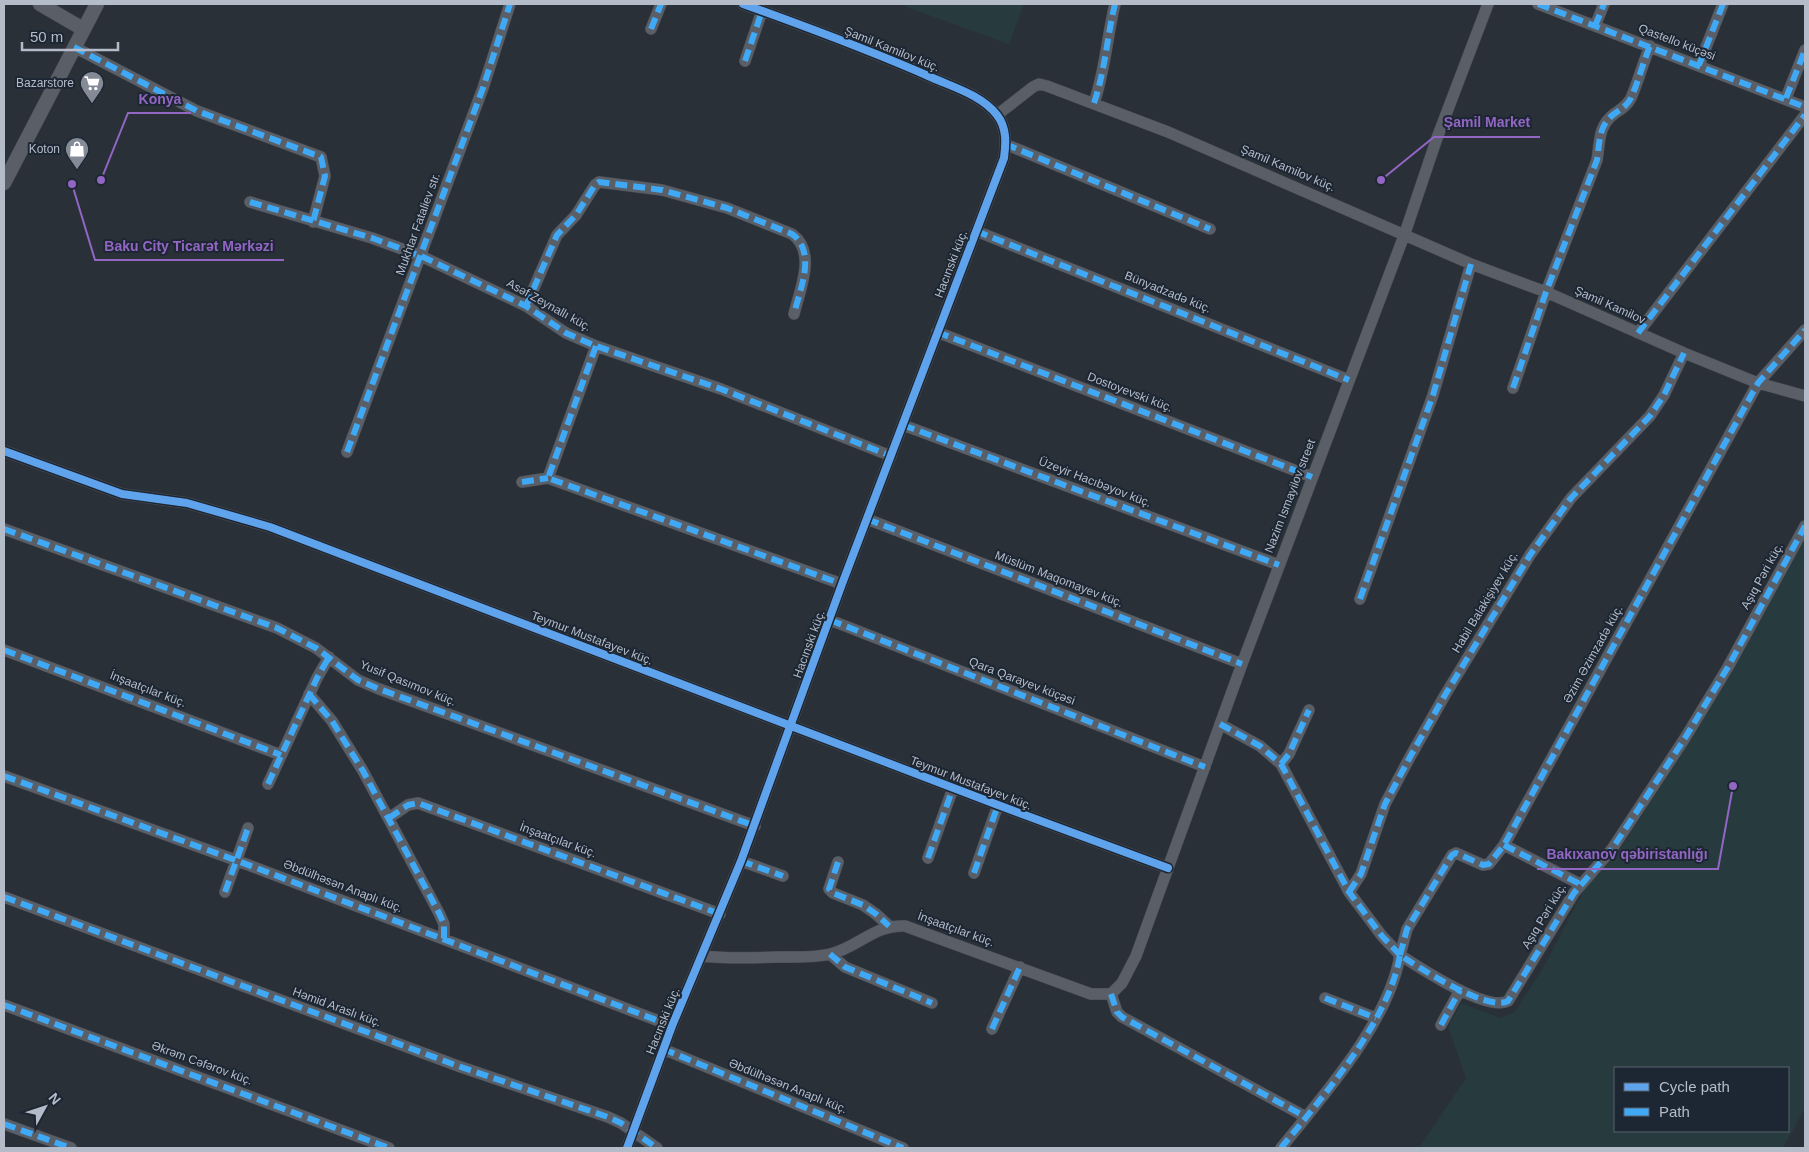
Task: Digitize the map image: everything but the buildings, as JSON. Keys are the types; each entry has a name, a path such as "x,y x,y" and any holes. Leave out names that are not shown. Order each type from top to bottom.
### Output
{"street":[{"path":"40,4 83,29"},
{"path":"4,183 97,4"},
{"name":"Mukhtar Fataliev str.","path":"347,452 483,88 510,4"},
{"path":"651,29 660,4"},
{"name":"Şamil Kamilov küç.","path":"743,4 853,45 951,86 984,102 997,115 1039,84 1094,103 1168,132 1405,234"},
{"path":"1094,103 1101,81 1103,56 1115,4"},
{"name":"Nazim Ismayilov street","path":"1111,994 1122,983 1136,956 1312,476 1405,234 1437,138 1488,4"},
{"name":"Qastello küçəsi","path":"1538,4 1786,98 1805,107"},
{"path":"1595,26 1604,4"},
{"path":"1699,65 1723,4"},
{"path":"744,60 762,10"},
{"path":"1513,388 1546,292 1598,160 1598,141 1601,131 1610,118 1626,106 1650,46"},
{"path":"74,47 197,111 321,157 325,176 312,222"},
{"path":"1786,98 1805,50"},
{"path":"997,115 1004,127 1006,144 1210,229"},
{"path":"1638,333 1805,115"},
{"name":"Hacınski küç.","path":"627,1148 672,1026 742,861 842,584 1004,158 1006,144"},
{"path":"526,306 556,235 576,216 595,185 604,181 681,195 727,208 792,234 806,250 805,266 794,314"},
{"name":"Asəf Zeynallı küç.","path":"250,202 312,222 372,238 421,256 526,306 566,332 596,346 722,389 891,456"},
{"name":"Bünyadzadə küç.","path":"976,231 1349,380"},
{"name":"Şamil Kamilov","path":"1405,234 1471,264 1546,292 1684,353 1758,383 1805,396"},
{"path":"1360,599 1433,395 1471,264"},
{"name":"Əzim Əzimzadə küç.","path":"1400,955 1408,929 1452,855 1460,854 1483,865 1492,861 1504,845 1758,383 1805,330"},
{"name":"Dostoyevski küç.","path":"937,332 1312,476"},
{"path":"548,478 596,346"},
{"name":"Habil Balakişiyev küç.","path":"1349,892 1360,874 1386,804 1410,757 1450,687 1530,556 1571,498 1650,416 1664,395 1684,353"},
{"name":"Üzeyir Hacıbəyov küç.","path":"902,425 1279,566"},
{"name":"Teymur Mustafayev küç.","path":"4,451 122,494 187,503 256,522 1168,868"},
{"path":"522,482 548,478 842,584"},
{"name":"Müslüm Maqomayev küç.","path":"867,519 1242,664"},
{"name":"Aşıq Pəri küç.","path":"1281,764 1349,892 1382,936 1400,955 1460,990 1492,1002 1503,1003 1508,1000 1580,884 1612,849 1685,738 1728,667 1805,526"},
{"name":"Yusif Qasımov küç.","path":"4,529 277,628 295,636 329,657 358,680 754,826"},
{"name":"Qara Qarayev küçəsi","path":"830,620 1204,768"},
{"name":"İnşaatçılar küç.","path":"4,650 282,755"},
{"path":"268,784 309,694 329,657"},
{"path":"309,694 332,721 389,818 439,913 444,924 444,938"},
{"path":"1220,724 1260,746 1281,764 1289,754 1309,710"},
{"name":"Əbdülhəsən Anaplı küç.","path":"4,776 444,938 672,1026"},
{"path":"928,858 953,788"},
{"name":"İnşaatçılar küç.","path":"389,818 408,805 418,803 720,914"},
{"path":"974,873 998,805"},
{"path":"225,892 238,861 248,828"},
{"path":"1504,845 1580,884"},
{"path":"742,861 783,876"},
{"path":"702,956 726,958 830,954 889,926 870,910 833,893 829,889 838,862"},
{"name":"Həmid Araslı küç.","path":"4,897 458,1066 608,1117 657,1148"},
{"name":"İnşaatçılar küç.","path":"889,926 918,929 1091,994 1111,994"},
{"path":"830,954 845,967 932,1003"},
{"path":"1282,1148 1336,1080 1376,1018 1389,995 1400,955"},
{"path":"992,1029 1020,967"},
{"path":"1441,1026 1460,990"},
{"path":"1111,994 1117,1012 1122,1018 1306,1117"},
{"path":"1325,998 1376,1018"},
{"name":"Əkrəm Cəfərov küç.","path":"4,1006 389,1148"},
{"name":"Əbdülhəsən Anaplı küç.","path":"663,1049 903,1148"},
{"path":"4,1124 70,1148"}],"green space":[{"path":"907,4 1024,4 1009,44 906,7"},
{"path":"1805,537 1805,1108 1783,1148 1419,1148 1466,1078 1448,1027 1461,1003 1500,1018 1515,1012 1543,968 1586,886 1617,854 1703,718"}],"marked path":[{"path":"347,452 483,88 510,4"},
{"path":"651,29 661,4"},
{"path":"1094,103 1101,79 1115,4"},
{"path":"1538,4 1805,107"},
{"path":"1595,26 1604,4"},
{"path":"1699,65 1723,4"},
{"path":"745,61 762,11"},
{"path":"1513,388 1546,292 1597,160 1602,129 1609,119 1629,101 1650,46"},
{"path":"74,47 197,111 321,157 325,176 313,222"},
{"path":"1786,98 1805,50"},
{"path":"1638,333 1805,115"},
{"path":"1005,144 1210,229"},
{"path":"526,306 557,235 576,215 595,185 599,182 662,190 727,208 792,234 800,242 804,251 805,261 803,282 794,314"},
{"path":"250,202 372,238 421,256 526,306 566,333 596,346 721,389 891,456"},
{"path":"976,231 1349,380"},
{"path":"1360,599 1433,395 1471,264"},
{"path":"1400,955 1407,929 1452,855 1456,853 1483,865 1489,864 1504,845 1758,383 1805,330"},
{"path":"937,332 1312,477"},
{"path":"596,346 548,478 842,584"},
{"path":"1349,892 1361,874 1385,804 1410,757 1445,695 1530,555 1571,498 1650,416 1664,395 1684,353"},
{"path":"903,425 1279,565"},
{"path":"522,482 548,478"},
{"path":"867,519 1242,664"},
{"path":"1281,1148 1334,1082 1369,1032 1383,1006 1400,955 1437,978 1470,995 1498,1003 1508,1001 1574,893 1612,849 1685,738 1728,667 1805,526"},
{"path":"4,529 277,628 316,648 358,680 379,689 755,826"},
{"path":"830,620 1205,767"},
{"path":"4,650 281,755"},
{"path":"268,784 317,678 329,657"},
{"path":"309,694 332,721 363,771 439,913 444,924 444,939"},
{"path":"1281,764 1289,754 1309,710"},
{"path":"1220,724 1260,746 1281,764 1349,892 1382,936 1400,955"},
{"path":"4,776 238,861 672,1026"},
{"path":"928,858 953,788"},
{"path":"389,818 408,805 418,803 720,914"},
{"path":"974,873 998,805"},
{"path":"225,892 248,828"},
{"path":"1504,845 1580,884"},
{"path":"741,861 783,876"},
{"path":"838,862 829,889 833,893 863,905 889,926"},
{"path":"4,897 458,1066 608,1117 621,1123 657,1148"},
{"path":"830,954 845,967 932,1003"},
{"path":"992,1029 1020,967"},
{"path":"1441,1025 1460,990"},
{"path":"1111,994 1117,1012 1122,1017 1306,1117"},
{"path":"1325,998 1376,1018"},
{"path":"4,1005 389,1148"},
{"path":"663,1049 903,1148"},
{"path":"4,1124 71,1148"}],"cycle path":[{"path":"627,1148 672,1026 741,861 842,584 1005,152 1003,125 991,108 976,98 960,89 863,49 743,4"},
{"path":"4,451 122,494 187,503 270,527 1168,868"}],"place":[{"name":"Bazarstore","path":"92,104"},
{"name":"Koton","path":"77,170"},
{"name":"Konya","path":"101,180"},
{"name":"Şamil Market","path":"1381,180"},
{"name":"Baku City Ticarət Mərkəzi","path":"72,184"},
{"name":"Bakıxanov qəbiristanlığı","path":"1733,786"}]}
